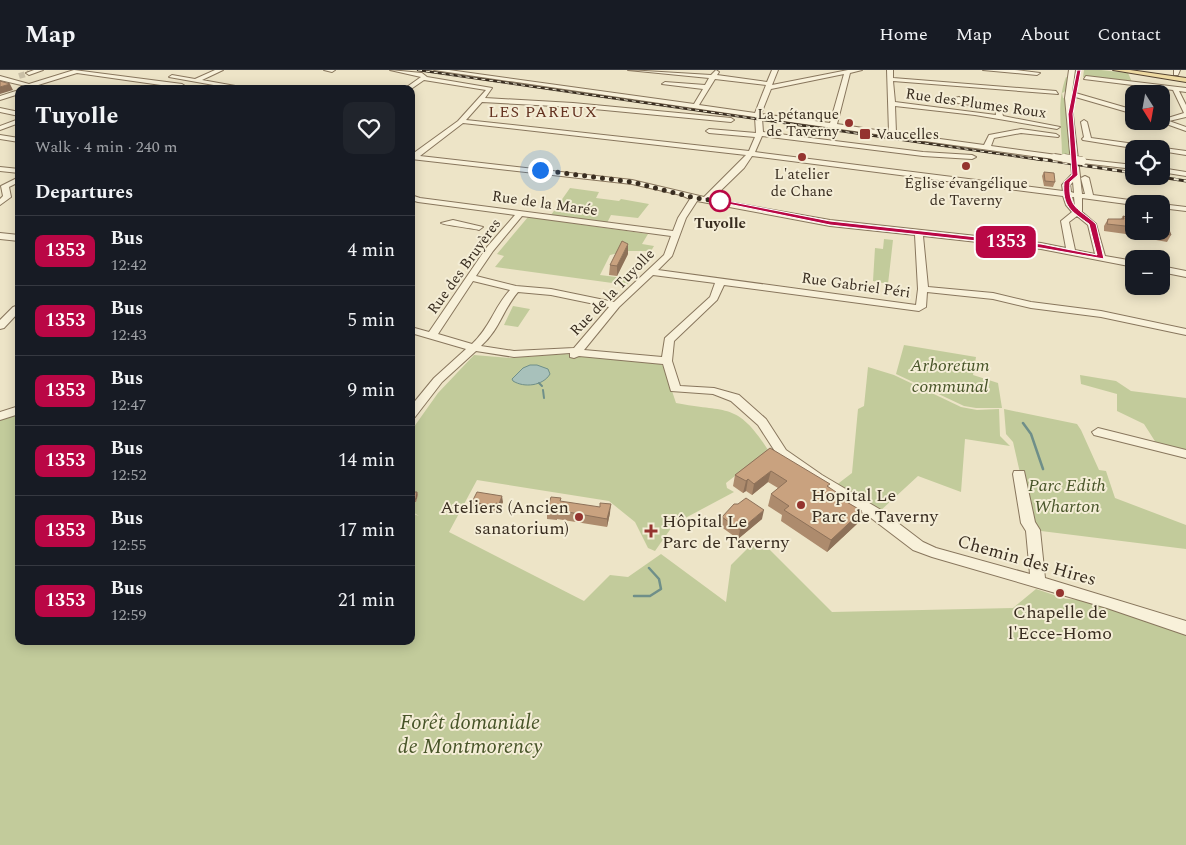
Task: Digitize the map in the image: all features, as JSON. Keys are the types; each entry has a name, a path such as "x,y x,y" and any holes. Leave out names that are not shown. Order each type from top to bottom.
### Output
{"main road":[{"path":"1116,70 1186,79"},
{"path":"1128,70 1186,79"}],"street":[{"path":"28,73 40,70"},
{"path":"147,85 180,70"},
{"path":"197,80 220,70"},
{"path":"327,70 332,70"},
{"path":"393,70 427,74 490,88 461,121 415,156"},
{"path":"440,70 695,107 759,120 833,126 893,137 1125,166"},
{"path":"631,70 714,77 770,86 838,74 848,74 859,70"},
{"path":"695,107 717,70"},
{"path":"707,199 751,154 760,135 760,106 770,86 775,70"},
{"path":"887,170 893,137 890,70"},
{"path":"986,70 1037,73"},
{"path":"1072,70 1070,77 1072,94"},
{"path":"1071,251 1065,221 1079,210 1070,114 1072,94 1079,70"},
{"path":"40,85 78,71 175,85"},
{"path":"412,85 427,74"},
{"path":"833,126 848,74"},
{"path":"1170,119 1185,115 1177,75"},
{"path":"3,79 19,76"},
{"path":"167,76 226,85"},
{"path":"1086,78 1147,83 1181,89"},
{"path":"3,79 22,85"},
{"path":"890,79 1056,93"},
{"path":"665,84 707,87"},
{"path":"0,98 15,93"},
{"path":"1072,94 1125,109"},
{"path":"481,100 554,103 691,119 736,121"},
{"path":"1173,102 1183,102"},
{"path":"965,103 998,106 1000,117"},
{"name":"Rue des Plumes Roux","path":"892,104 1000,117 1057,127"},
{"path":"0,110 15,113"},
{"path":"749,123 759,120"},
{"path":"461,121 887,170 1125,201"},
{"path":"0,128 15,122"},
{"path":"1084,122 1087,139 1125,145"},
{"path":"1170,124 1186,129"},
{"path":"709,131 891,149 923,154 972,157"},
{"path":"987,148 991,136 1021,131 1056,136"},
{"path":"2,139 15,140"},
{"path":"1170,151 1186,153"},
{"path":"415,157 632,182 695,198 821,222 1071,251 1125,262"},
{"path":"0,169 15,170"},
{"path":"1170,171 1186,174"},
{"path":"1075,175 1066,183 1070,206 1076,214 1092,224 1101,258"},
{"path":"1085,178 1089,196"},
{"path":"2,187 15,181"},
{"path":"2,187 15,191"},
{"path":"0,203 7,197 2,187"},
{"name":"Rue de la Tuyolle","path":"575,353 616,305 668,256 682,218 695,198"},
{"name":"Rue de la Marée","path":"415,201 676,234"},
{"path":"1170,207 1186,209"},
{"name":"Rue des Bruyères","path":"432,335 490,249 524,214"},
{"path":"445,223 453,222 480,227"},
{"path":"919,233 923,289"},
{"path":"0,236 15,238"},
{"path":"1170,271 1186,274"},
{"name":"Rue Gabriel Péri","path":"652,272 916,308 921,307 923,289 993,296 1031,305 1109,316 1186,332"},
{"path":"472,278 516,289 551,292 588,301 616,305"},
{"path":"415,331 466,344 473,348 514,354 570,350 575,353 666,361 669,340 714,298 721,281"},
{"path":"415,409 438,380 473,348 494,324 503,304 516,289"},
{"path":"0,326 9,312"},
{"name":"Chemin des Hires","path":"666,361 670,366 675,389 714,391 735,398 762,422 782,453 816,478 876,514 918,546 1101,604 1186,628"},
{"path":"0,416 15,411"},
{"path":"1098,432 1186,454"},
{"path":"1020,474 1028,523 1033,530 1038,583"}],"green space":[{"path":"1084,70 1128,73 1132,82 1083,77"},
{"path":"1066,77 1068,78 1068,87 1062,93 1063,98 1066,99 1071,157 1062,156 1060,106 1061,97 1063,87"},
{"path":"570,188 599,192 596,198 619,201 621,199 649,204 638,218 611,215 606,225 551,215"},
{"path":"528,217 648,234 642,244 654,246 651,251 627,251 610,255 600,275 632,279 627,285 495,267 504,256 497,254"},
{"path":"884,239 893,240 888,284 873,281 875,248 883,249"},
{"path":"513,306 530,309 518,327 504,325"},
{"name":"Arboretum communal","path":"904,345 976,357 973,375 998,383 1002,408 964,406 896,374"},
{"name":"Forêt domaniale de Montmorency","path":"564,354 659,362 664,367 676,403 719,409 738,416 748,423 768,450 726,483 727,488 734,492 674,524 655,551 648,548 635,522 609,501 477,480 449,532 584,601 610,575 628,577 661,554 726,602 731,565 758,538 832,612 1013,608 1036,589 1066,599 1087,600 1096,606 1107,602 1186,628 1186,845 0,845 0,416 15,411 15,645 415,645 415,514 419,516 415,514 415,425 438,393 474,355 510,358"},
{"path":"868,367 894,375 961,407 977,410 999,409 1000,436 1010,446 965,439 961,492 918,476 879,512 835,486 852,473 858,409 864,406"},
{"path":"1080,375 1116,381 1131,391 1186,398 1186,454 1158,446 1144,424 1117,411 1117,394 1081,384"},
{"name":"Parc Edith Wharton","path":"1004,409 1077,424 1099,470 1106,471 1115,498 1186,525 1186,549 1033,530 1013,442 1006,434"}],"water":[{"path":"537,365 548,369 550,374 543,381 533,385 522,385 513,381 512,379 523,368"}],"building":[{"path":"0,81 10,84 0,87"},
{"path":"1044,172 1054,173 1055,182 1045,181"},
{"path":"1123,216 1125,217 1125,226 1107,224 1108,219 1124,219"},
{"path":"622,241 628,244 617,266 610,265"},
{"name":"Hopital Le Parc de Taverny","path":"770,448 830,484 827,486 836,492 833,494 862,511 831,540 784,510 789,506 771,494 787,481 771,471 754,484 748,479 746,481 735,475"},
{"path":"477,492 502,496 499,504 496,503 494,506 472,502"},
{"path":"551,497 561,498 560,501 600,507 600,503 611,504 607,519 547,510"},
{"path":"746,498 764,510 740,530 722,517 734,504 738,504"}],"waterway":[{"path":"539,383 542,386"},
{"path":"543,390 544,398"},
{"path":"1023,423 1031,434 1043,469"},
{"path":"634,596 650,596 661,589 659,579 649,568"}],"tunnel":[{"path":"19,76 29,73"}],"railway":[{"path":"418,70 1042,160"},
{"path":"1033,158 1125,172"},
{"path":"1170,178 1186,181"}],"bus line":[{"name":"1353","path":"707,199 830,223 1041,246 1101,258 1092,224 1076,214 1072,209 1066,191 1067,182 1075,175 1070,114 1079,70"}],"place":[{"name":"La pétanque de Taverny","path":"849,123"},
{"name":"Vaucelles","path":"865,134"},
{"name":"L'atelier de Chane","path":"802,157"},
{"name":"Église évangélique de Taverny","path":"966,166"},
{"name":"Tuyolle","path":"720,201"},
{"name":"Hopital Le Parc de Taverny","path":"801,505"},
{"name":"Ateliers (Ancien sanatorium)","path":"579,517"},
{"name":"Hôpital Le Parc de Taverny","path":"651,531"},
{"name":"Chapelle de l'Ecce-Homo","path":"1060,593"}],"district":[{"name":"LES PAREUX","path":"543,111"}],"route":[{"path":"540,170 632,182 695,198 725,202 720,201"}]}
